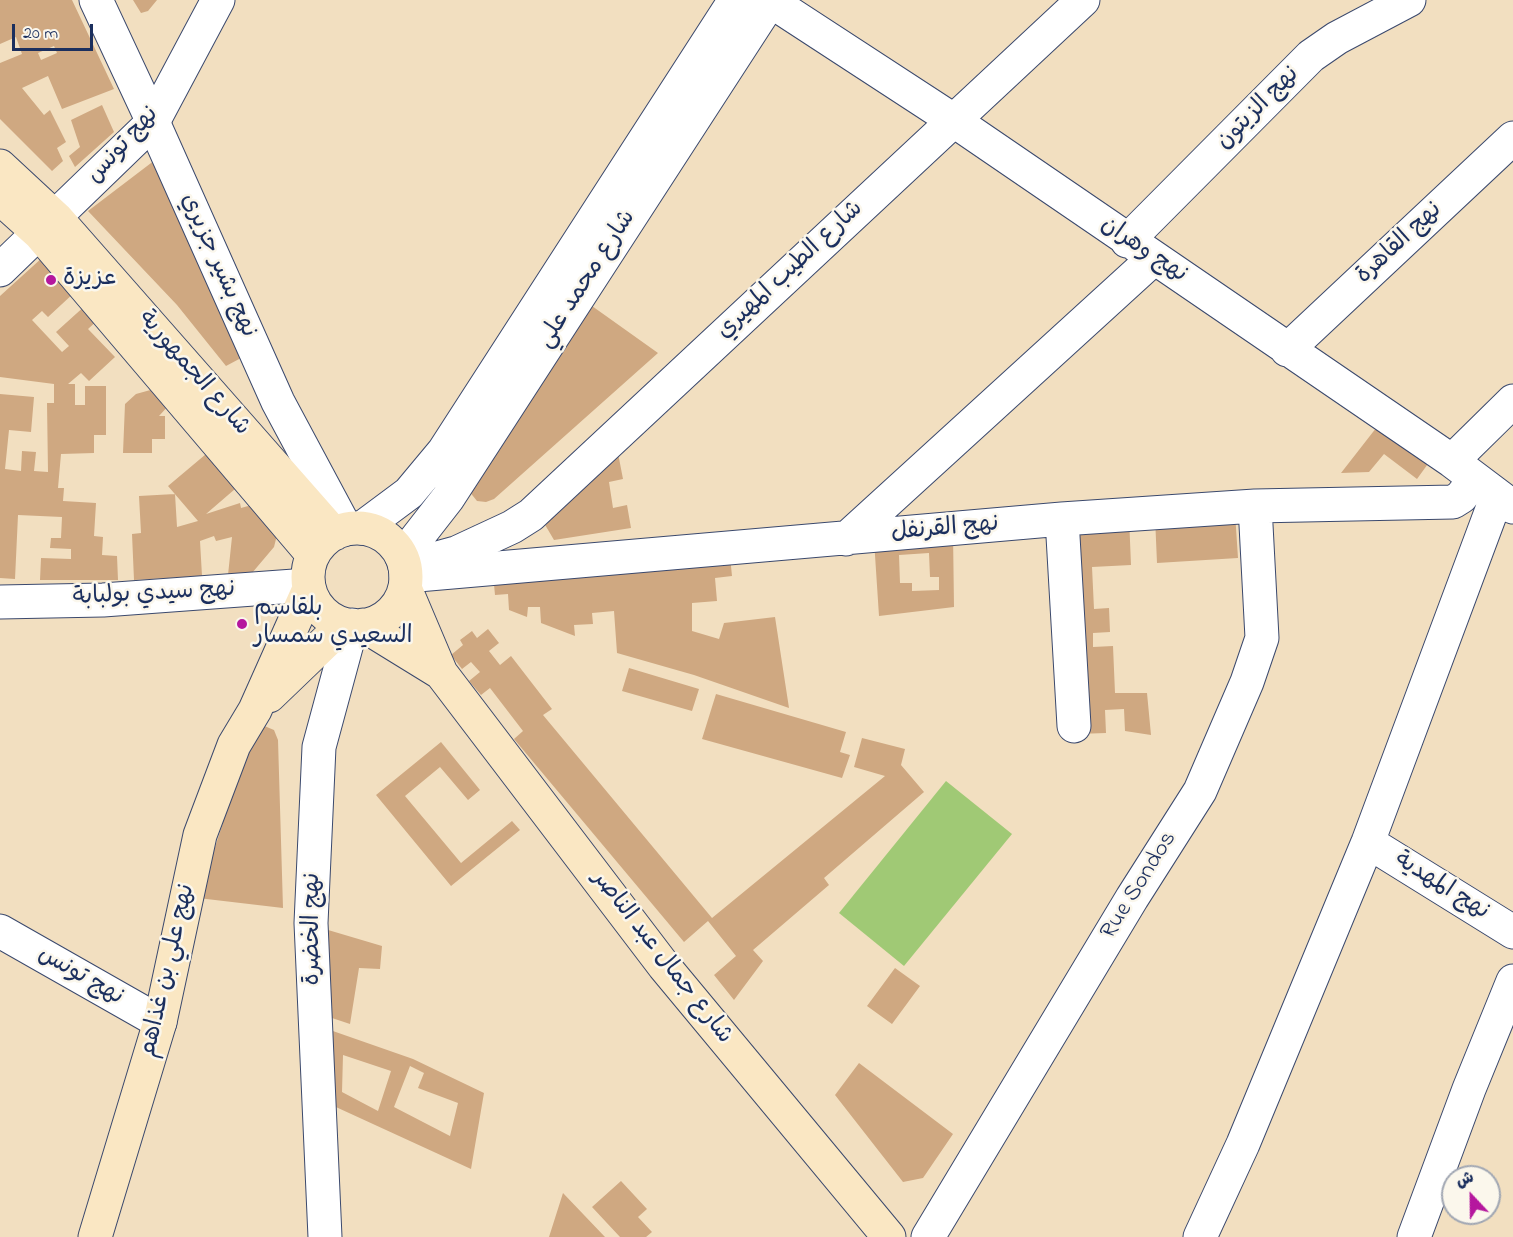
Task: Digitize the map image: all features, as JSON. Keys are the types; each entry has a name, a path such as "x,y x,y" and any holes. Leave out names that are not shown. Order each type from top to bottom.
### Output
{"main road":[{"name":"شارع الجمهورية","path":"0,166 48,226 329,553"},
{"name":"شارع الجمهورية","path":"0,198 48,226"},
{"path":"378,532 392,542 404,572 399,602 390,613 353,625 328,616 317,604 329,553 378,532"},
{"name":"نهج علي بن غذاهم","path":"94,1237 160,1022 200,835 234,745 255,710 329,553"},
{"name":"شارع جمال عبد الناصر","path":"404,572 441,673 664,966 889,1237"},
{"name":"نهج علي بن غذاهم","path":"255,710 353,625"},
{"name":"شارع جمال عبد الناصر","path":"353,625 441,673"}],"street":[{"name":"نهج بشير جزيري","path":"96,0 278,402 329,553"},
{"name":"نهج تونس","path":"0,270 153,122 218,0"},
{"name":"شارع محمد علي","path":"329,553 409,493 444,451 735,0"},
{"name":"شارع محمد علي","path":"404,572 448,498 770,0"},
{"name":"نهج وهران","path":"770,0 953,120 1484,486"},
{"name":"شارع الطيب المهيري","path":"404,572 494,536 531,515 1083,0"},
{"name":"نهج الزيتون","path":"846,539 1140,250 1311,56 1336,38 1409,0"},
{"name":"نهج القاهرة","path":"1287,350 1513,138"},
{"name":"نهج القرنفل","path":"404,572 846,539 1062,519 1255,506 1453,502 1484,486 1513,401"},
{"path":"1200,1237 1243,1144 1368,842 1484,486"},
{"name":"Rue Sondos","path":"928,1237 1132,898 1200,791 1247,682 1262,638 1255,506"},
{"path":"1062,519 1074,726"},
{"name":"نهج سيدي بولبابة","path":"0,602 103,600 329,553"},
{"name":"نهج الخضرة","path":"325,1237 311,923 319,747 353,625"},
{"name":"نهج المهدية","path":"1368,842 1513,932"},
{"name":"نهج تونس","path":"0,932 160,1022"},
{"path":"1414,1237 1465,1099 1513,981"}],"green space":[{"path":"946,781 1012,834 904,966 839,913"}],"building":[{"path":"0,0 72,0 114,89 62,109 48,76 22,88 44,115 50,110 66,142 57,148 63,161 52,171 0,119 0,63 22,54 16,37 0,44","holes":["54,46 57,53 41,60 38,53"]},
{"path":"133,0 157,0 148,11 141,13"},
{"path":"102,105 114,132 75,167 69,156 80,147 71,120"},
{"path":"155,160 241,358 226,366 177,305 88,211"},
{"path":"43,257 75,292 48,317 42,311 32,320 62,352 69,346 56,332 87,304 100,318 88,329 115,357 89,381 81,373 68,384 75,384 75,405 85,405 85,386 106,386 106,435 94,435 94,453 61,454 58,488 64,488 63,501 96,503 94,536 103,537 102,555 117,556 118,580 40,580 41,558 71,559 71,549 50,548 51,538 61,538 62,517 18,515 15,579 0,578 0,394 34,397 31,432 9,430 5,469 21,471 22,451 36,452 34,471 48,472 47,403 54,403 54,384 0,377 0,296"},
{"path":"592,306 658,353 494,499 486,502 477,501 469,491"},
{"path":"154,389 169,405 159,416 165,416 165,439 152,439 152,453 123,453 125,404 136,394"},
{"path":"1380,423 1430,461 1417,479 1384,454 1369,472 1341,473"},
{"path":"617,448 623,479 609,482 613,508 627,505 631,528 554,540 544,523"},
{"path":"212,449 242,483 206,514 240,503 241,508 259,503 279,527 274,547 252,573 228,575 232,537 216,541 214,536 200,541 202,576 134,580 132,534 141,533 139,496 175,494 168,486","holes":["175,494 198,521 177,527"]},
{"path":"1235,513 1238,558 1157,563 1155,517"},
{"path":"1129,517 1131,565 1092,567 1094,609 1109,608 1110,632 1093,633 1093,647 1113,646 1115,693 1147,693 1151,735 1125,731 1124,709 1105,710 1106,733 1078,734 1065,520"},
{"path":"953,533 954,607 879,616 874,540","holes":["929,553 930,577 939,577 939,590 912,591 912,583 900,583 899,555"]},
{"path":"730,556 732,576 715,578 717,601 692,603 692,631 719,639 724,623 775,617 789,708 694,675 617,653 614,611 592,613 593,624 574,625 575,636 541,623 540,607 528,607 527,617 509,610 508,594 495,595 493,574"},
{"path":"488,629 499,643 489,651 500,665 511,656 552,709 543,715 712,918 885,776 854,767 862,738 905,749 901,765 924,792 824,878 829,885 753,950 763,961 734,1000 714,975 736,956 708,921 684,942 514,739 523,731 490,688 481,695 469,681 480,672 471,662 462,669 451,655 463,645 460,640 472,631 477,638"},
{"path":"629,668 699,689 692,711 622,691"},
{"path":"716,694 846,732 840,752 850,755 842,778 702,739"},
{"path":"262,725 274,730 278,740 283,908 198,898 223,823 215,822 246,740"},
{"path":"441,742 480,790 468,800 440,767 405,796 461,863 512,821 520,830 451,886 376,795"},
{"path":"318,927 382,946 380,969 359,968 350,1024 317,1013"},
{"path":"895,968 920,986 892,1024 867,1006"},
{"path":"330,1030 413,1059 484,1093 471,1169 325,1102","holes":["343,1055 391,1071 378,1111 342,1092","410,1066 424,1073 418,1088 458,1103 450,1136 394,1107"]},
{"path":"859,1063 953,1134 923,1178 903,1182 835,1095"},
{"path":"621,1181 647,1209 638,1217 652,1232 646,1237 620,1237 592,1207"},
{"path":"563,1193 605,1237 549,1237"}],"place":[{"name":"عزيزة","path":"51,280"},
{"name":"بلقاسم السعيدي سمسار","path":"242,624"}]}
